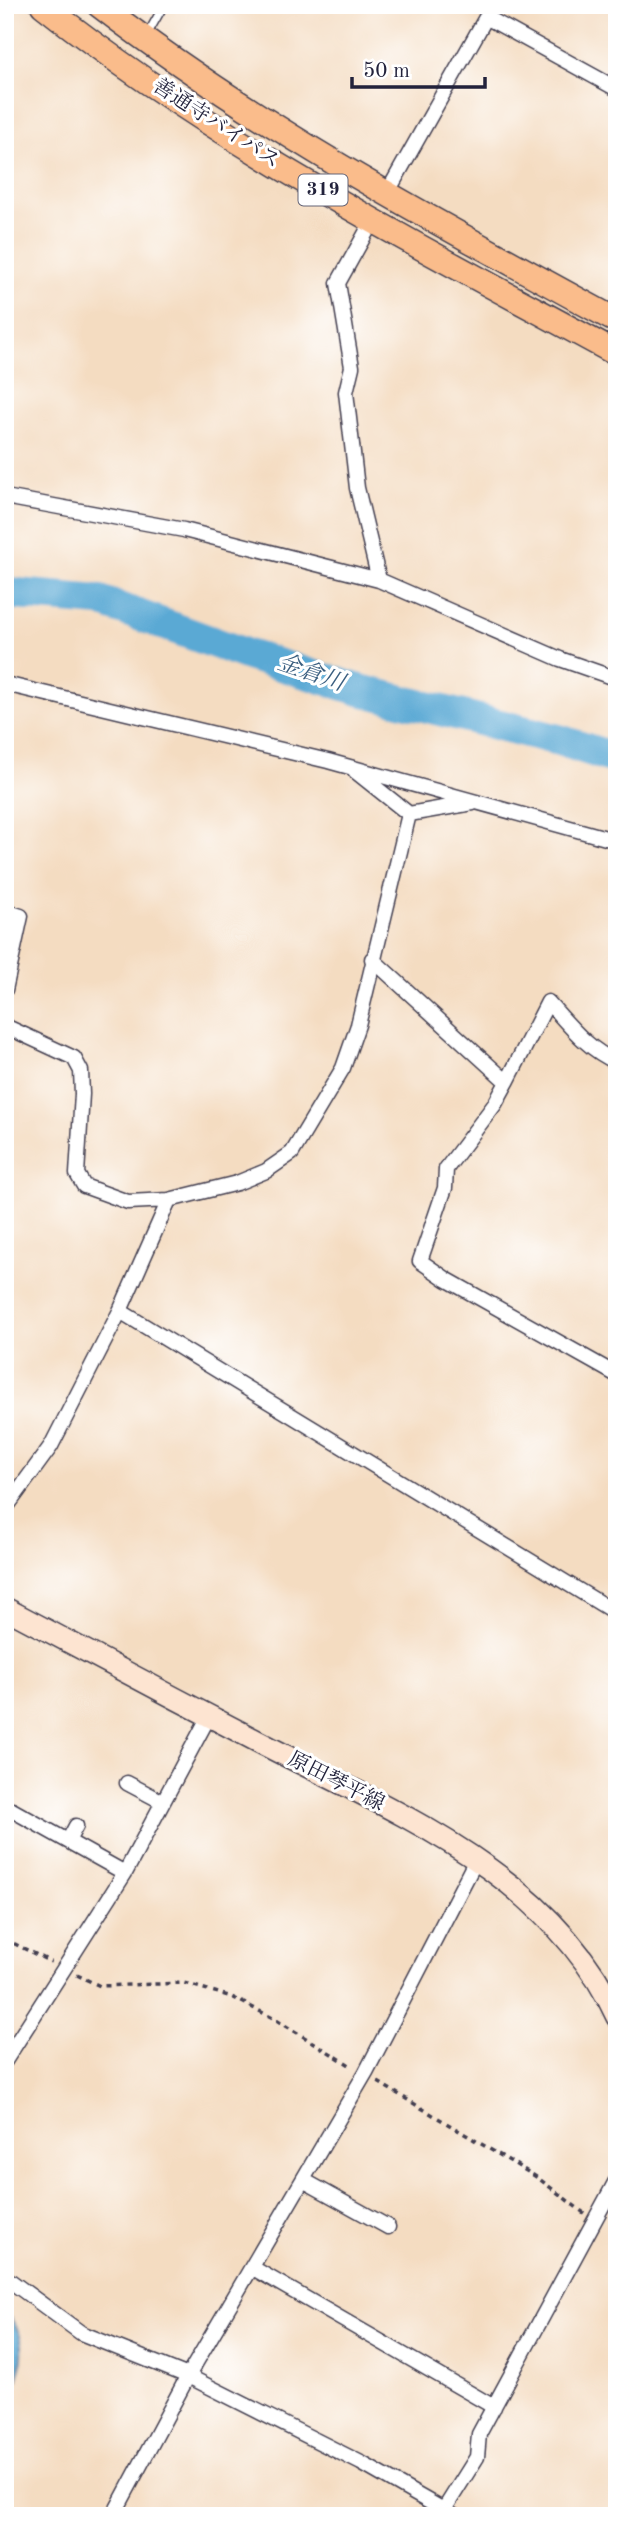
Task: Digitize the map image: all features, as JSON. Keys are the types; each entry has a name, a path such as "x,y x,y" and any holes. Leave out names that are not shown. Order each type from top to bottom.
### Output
{"highway":[{"name":"善通寺バイパス","path":"43,5 201,115 373,220 617,354"},
{"name":"善通寺バイパス","path":"99,5 144,40 263,121 386,195 617,321"}],"main road":[{"name":"原田琴平線","path":"5,1608 442,1837 522,1892 550,1918 585,1961 617,2018"}],"street":[{"path":"386,195 489,11 617,89"},
{"path":"373,220 338,284 352,367 346,392 357,488 379,580"},
{"path":"5,497 184,530 379,580 559,659 617,679"},
{"path":"5,684 352,768 617,841"},
{"path":"352,768 409,814 477,802"},
{"path":"5,1026 74,1058 81,1072 76,1174 85,1186 128,1202 169,1200 237,1183 266,1171 292,1153 343,1068 358,1025 409,814"},
{"path":"5,911 21,916 5,990"},
{"path":"372,959 507,1082"},
{"path":"617,1062 602,1056 548,1003 495,1104 446,1168 445,1188 420,1261 446,1279 617,1376"},
{"path":"5,1509 51,1446 120,1311 169,1200"},
{"path":"120,1311 611,1610 617,1601"},
{"path":"5,2061 125,1873 209,1716"},
{"path":"127,1783 163,1802"},
{"path":"12,1810 125,1873"},
{"path":"68,1841 76,1825"},
{"path":"113,2516 188,2376 364,2074 476,1860"},
{"path":"5,2277 81,2333 188,2376 349,2458 446,2514 477,2457 480,2434 617,2179"},
{"path":"303,2180 388,2227"},
{"path":"253,2268 494,2407"}],"lane":[{"path":"144,40 164,5"}],"path":[{"path":"5,1939 100,1986 184,1983 232,1997 273,2018 538,2178 594,2220"}],"water":[{"path":"5,2313 15,2324 20,2336 22,2362 5,2416"}],"waterway":[{"name":"金倉川","path":"5,593 100,601 248,655 360,690 559,740 617,759"}]}
